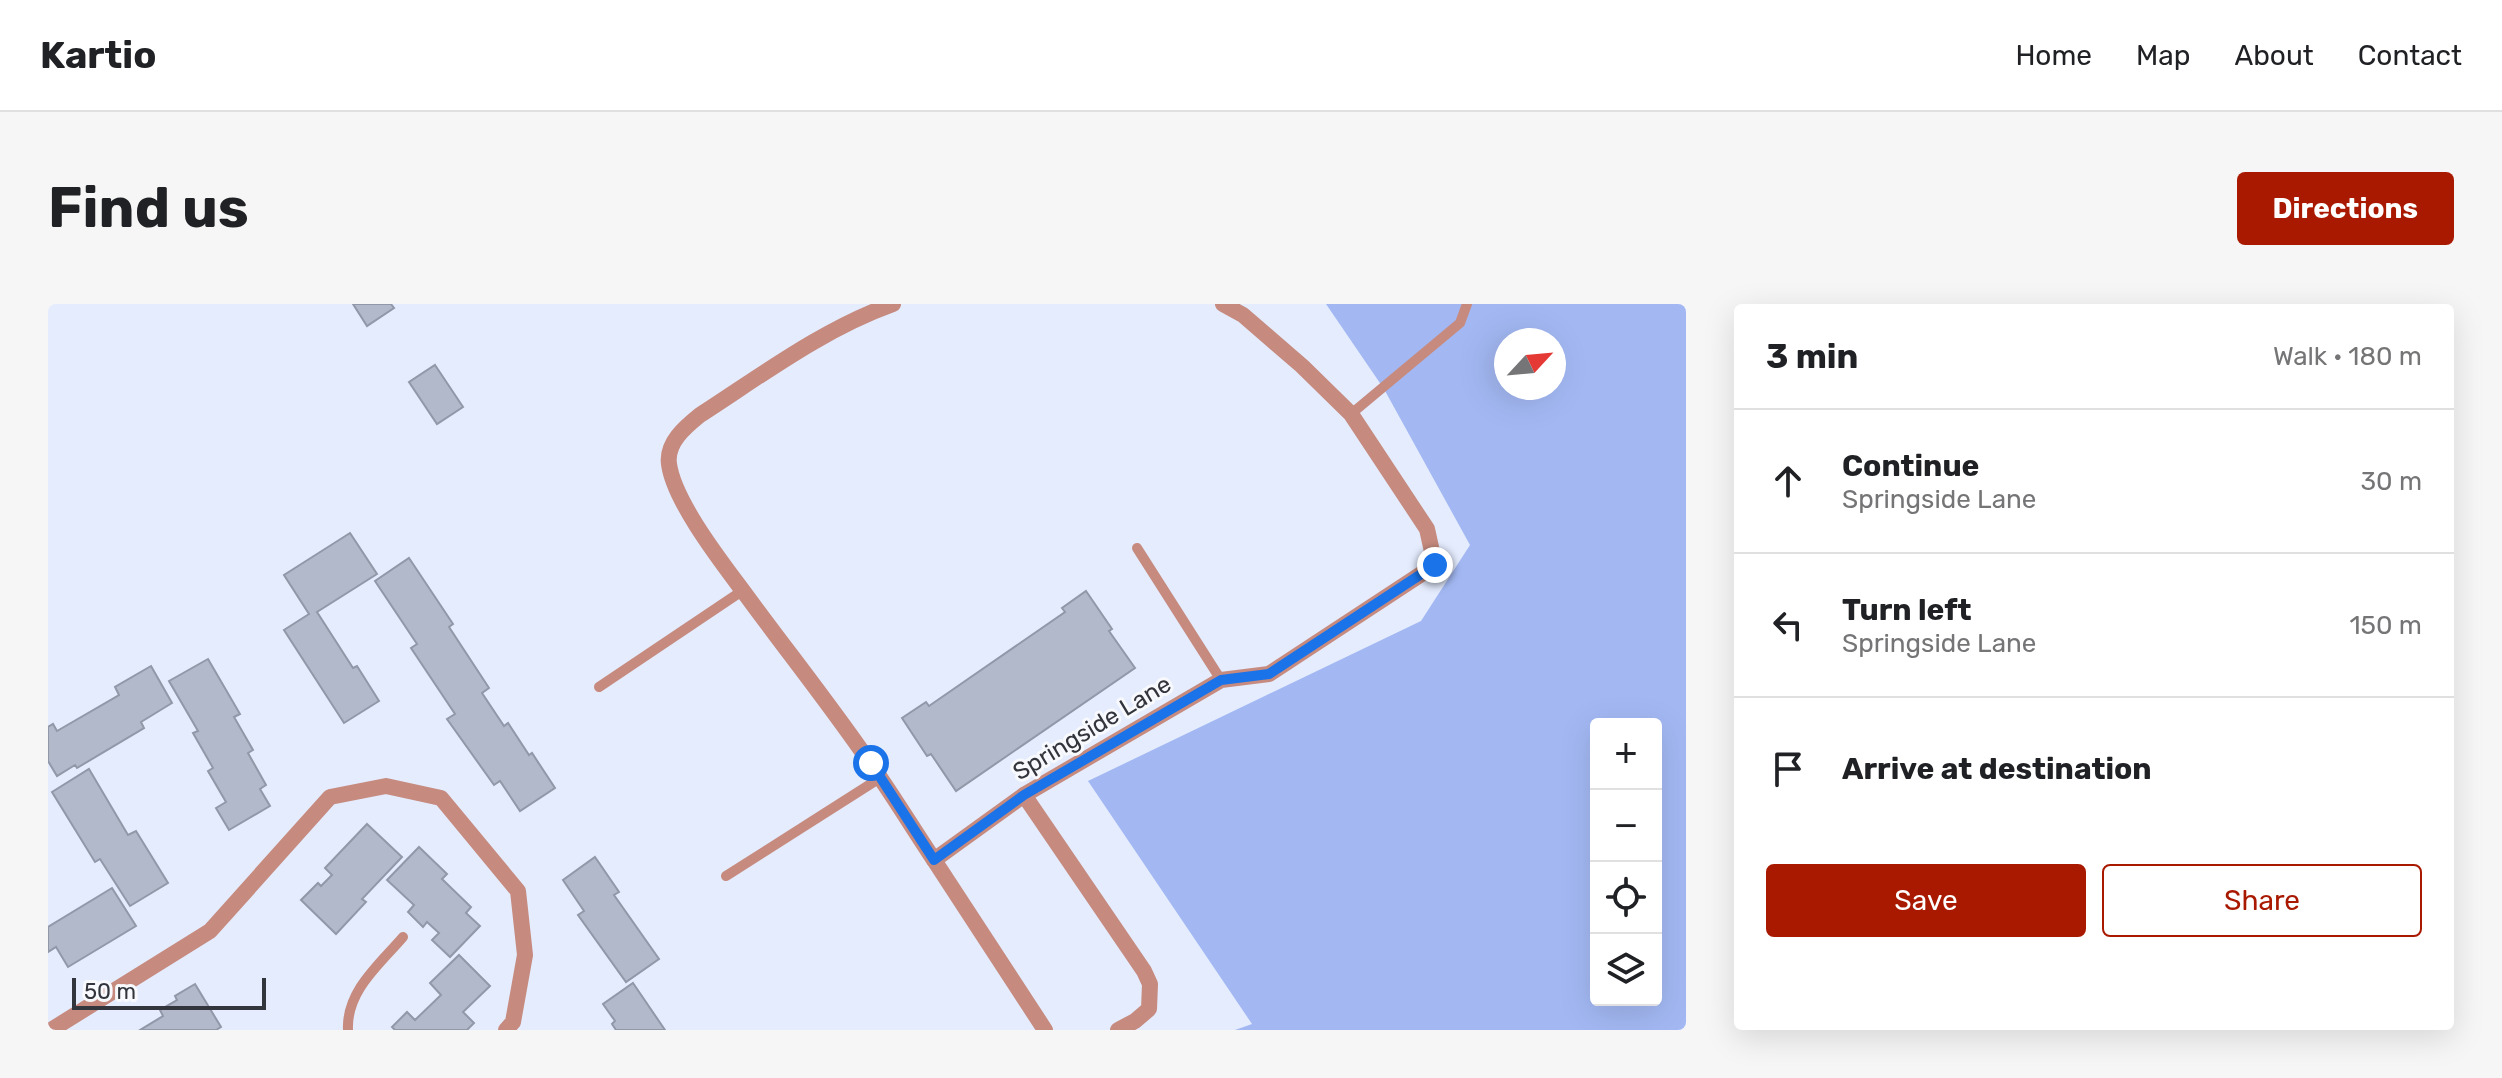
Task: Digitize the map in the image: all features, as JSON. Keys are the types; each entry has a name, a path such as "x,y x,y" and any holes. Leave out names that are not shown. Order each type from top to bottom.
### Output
{"street":[{"path":"893,304 831,331 700,415 676,439 669,453 669,465 676,487 709,546 880,778 1043,1029"},
{"name":"Springside Lane","path":"934,860 1024,795 1221,680 1269,674 1435,565 1427,529 1351,414 1243,315 1223,304"},
{"path":"51,1030 210,931 330,797 386,786 441,798 518,891 525,955 513,1022 506,1030"},
{"path":"1024,795 1150,984 1149,1009 1118,1030"}],"lane":[{"path":"1351,414 1460,323 1467,304"},
{"path":"1137,548 1221,680"},
{"path":"599,687 742,591"},
{"path":"726,876 880,778"},
{"path":"348,1030 354,994 403,937"}],"shaded area":[{"path":"1326,304 1686,304 1686,1030 1235,1030 1252,1024 1088,781 1421,621 1470,545 1384,389"}],"building":[{"path":"353,304 391,304 394,308 367,326"},
{"path":"435,365 463,407 437,424 409,382"},
{"path":"350,533 377,574 317,612 353,668 357,666 379,701 344,723 284,630 309,614 284,575"},
{"path":"409,558 453,624 449,627 489,688 482,693 504,726 508,723 529,755 532,753 555,788 520,811 500,781 494,785 447,719 455,714 411,648 417,644 375,581"},
{"path":"1086,591 1135,668 956,791 931,754 927,756 902,718 926,702 929,706 1065,612 1062,608"},
{"path":"208,659 240,714 234,717 253,750 248,753 266,785 260,789 270,806 229,830 216,808 226,802 208,771 213,768 193,733 198,731 169,681"},
{"path":"151,666 172,703 141,722 144,728 77,768 75,765 57,776 48,761 48,727 53,724 57,731 119,695 115,687"},
{"path":"89,769 128,835 136,831 168,883 130,906 100,859 95,862 52,792"},
{"path":"367,824 402,857 362,899 366,902 336,934 301,900 318,883 321,886 332,875 325,868"},
{"path":"419,847 447,874 442,879 471,907 466,913 480,926 450,957 432,940 439,933 427,922 423,927 408,912 414,905 387,880"},
{"path":"595,857 619,892 614,895 659,959 626,982 578,915 584,911 563,880"},
{"path":"112,888 136,926 68,967 56,947 48,952 48,927"},
{"path":"459,955 490,986 463,1012 474,1023 467,1030 395,1030 392,1027 407,1012 415,1020 441,995 430,983"},
{"path":"633,983 665,1030 616,1030 612,1024 615,1021 603,1004"},
{"path":"195,984 221,1027 216,1030 140,1030 163,1016 160,1010"}],"route":[{"path":"871,763 934,860 1024,795 1221,680 1269,674 1435,565"}]}
